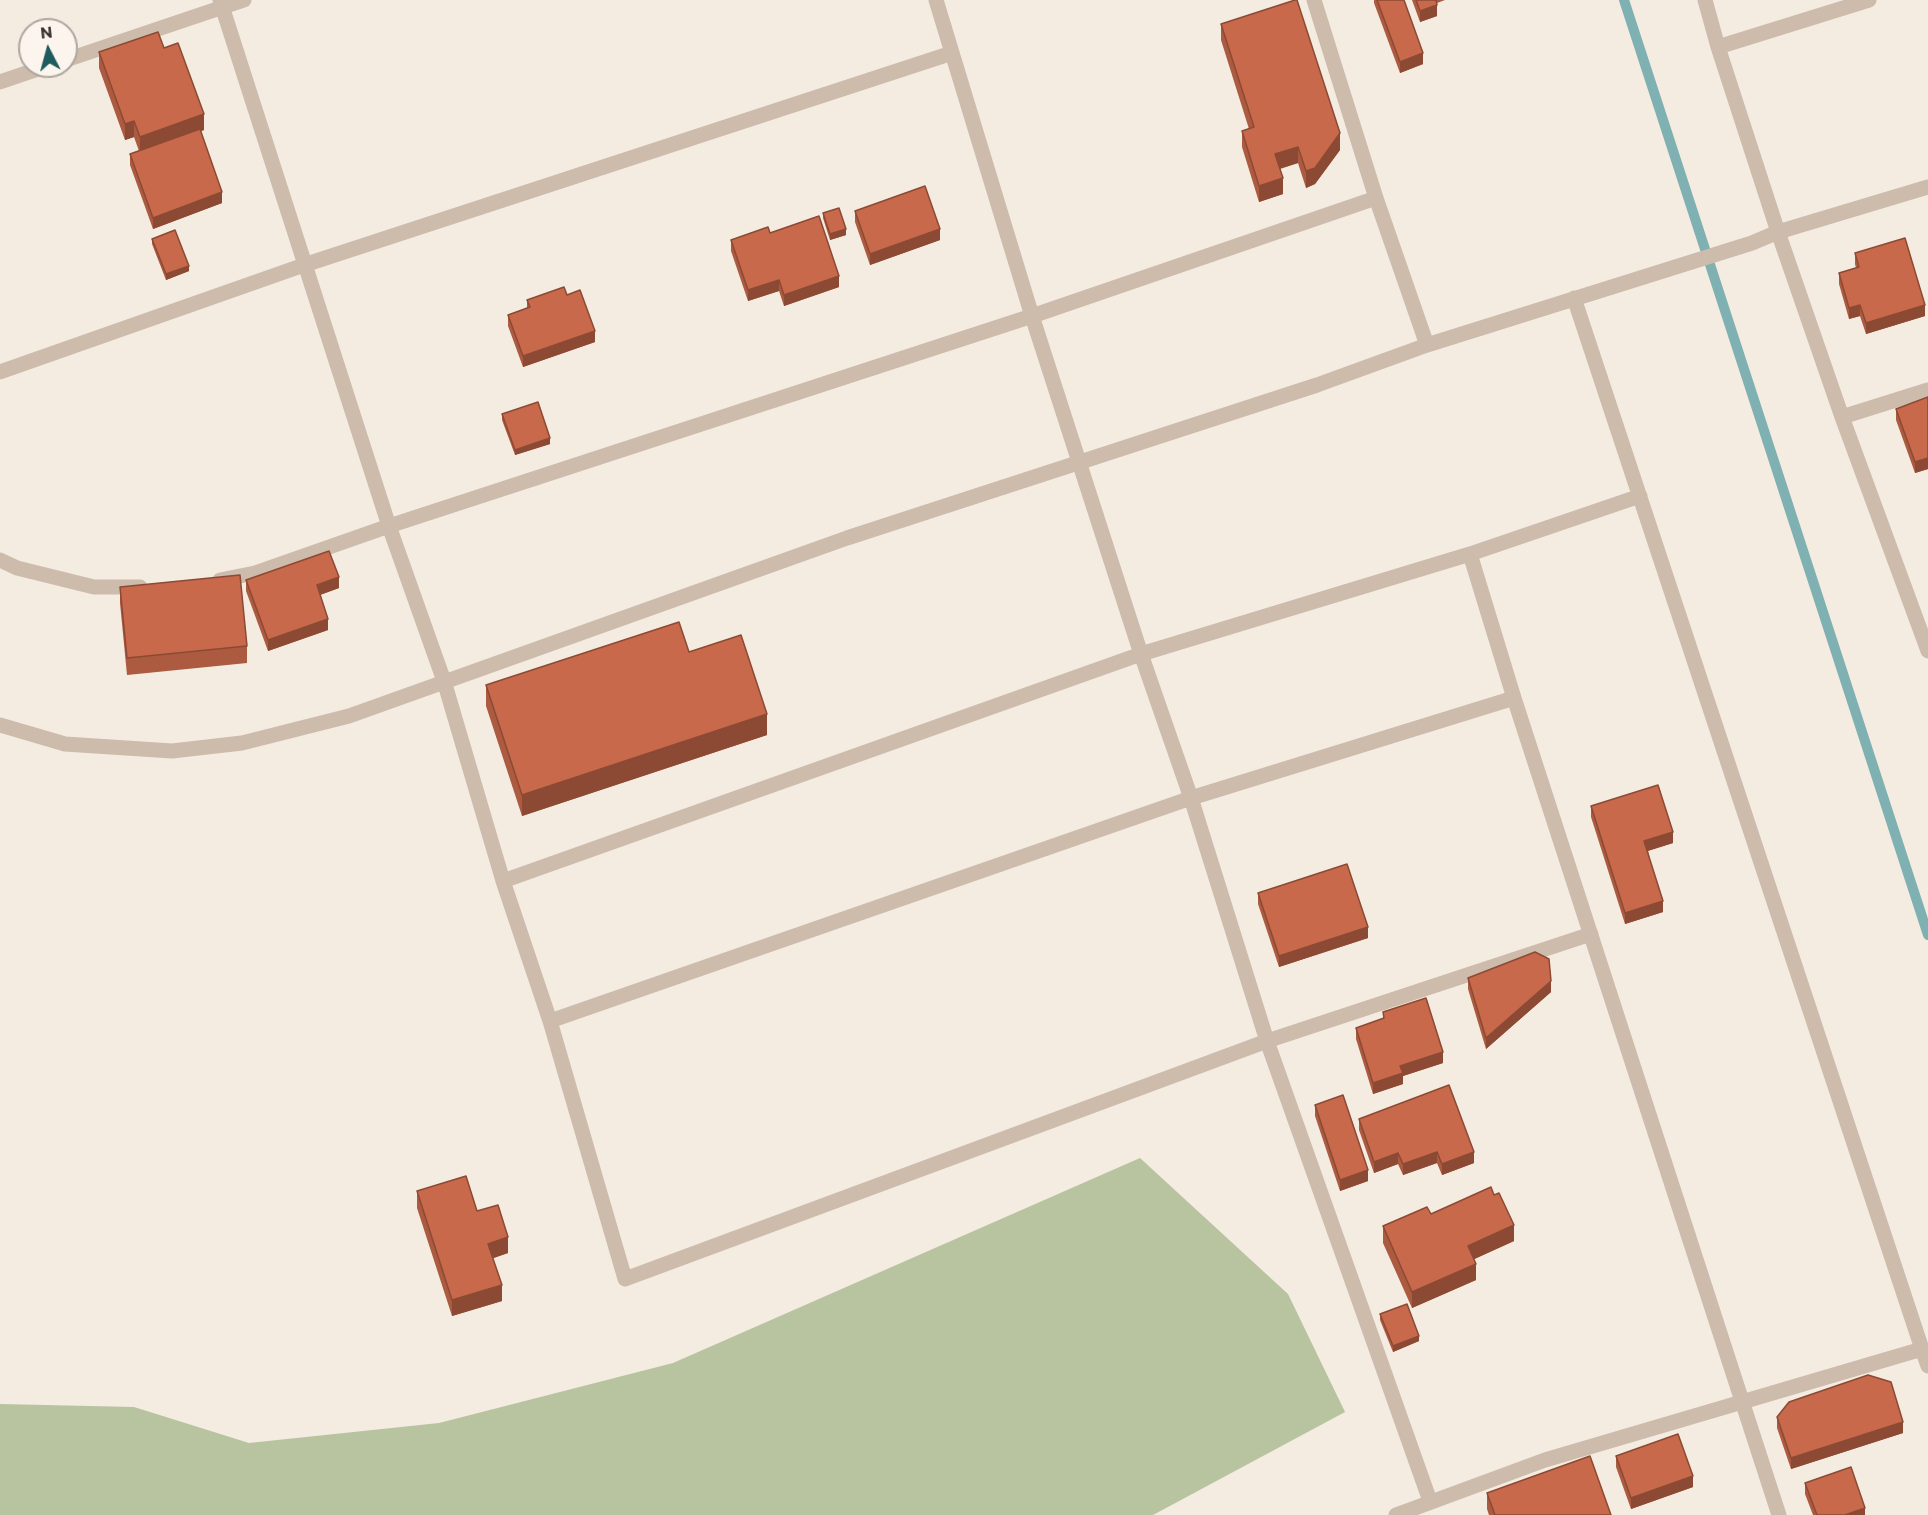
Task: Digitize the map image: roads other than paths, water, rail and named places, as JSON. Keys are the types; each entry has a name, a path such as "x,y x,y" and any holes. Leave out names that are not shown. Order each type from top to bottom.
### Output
{"street":[{"path":"78,56 221,4 244,0"},
{"path":"936,0 1032,316 1141,654 1191,798 1267,1041 1430,1501"},
{"path":"1314,0 1376,198 1427,345"},
{"path":"1705,0 1778,232 1842,417 1928,651"},
{"path":"1718,47 1869,0"},
{"path":"221,4 389,525 444,681 503,881 550,1021 625,1279 1267,1041 1591,934"},
{"path":"0,372 304,265 952,52"},
{"path":"0,82 18,76"},
{"path":"0,725 65,744 172,751 242,743 349,716 847,538 1317,386 1427,345 1752,243 1778,232 1928,187"},
{"path":"208,583 255,573 323,551 389,525 1032,316 1376,198"},
{"path":"1574,298 1928,1366"},
{"path":"1842,417 1928,390"},
{"path":"503,881 1141,654 1470,554 1640,495"},
{"path":"1470,554 1514,698 1779,1515"},
{"path":"0,560 17,568 94,586 151,587"},
{"path":"550,1021 1191,798 1514,698"},
{"path":"1396,1515 1545,1460 1922,1349"}],"waterway":[{"path":"1624,0 1928,935"}]}
